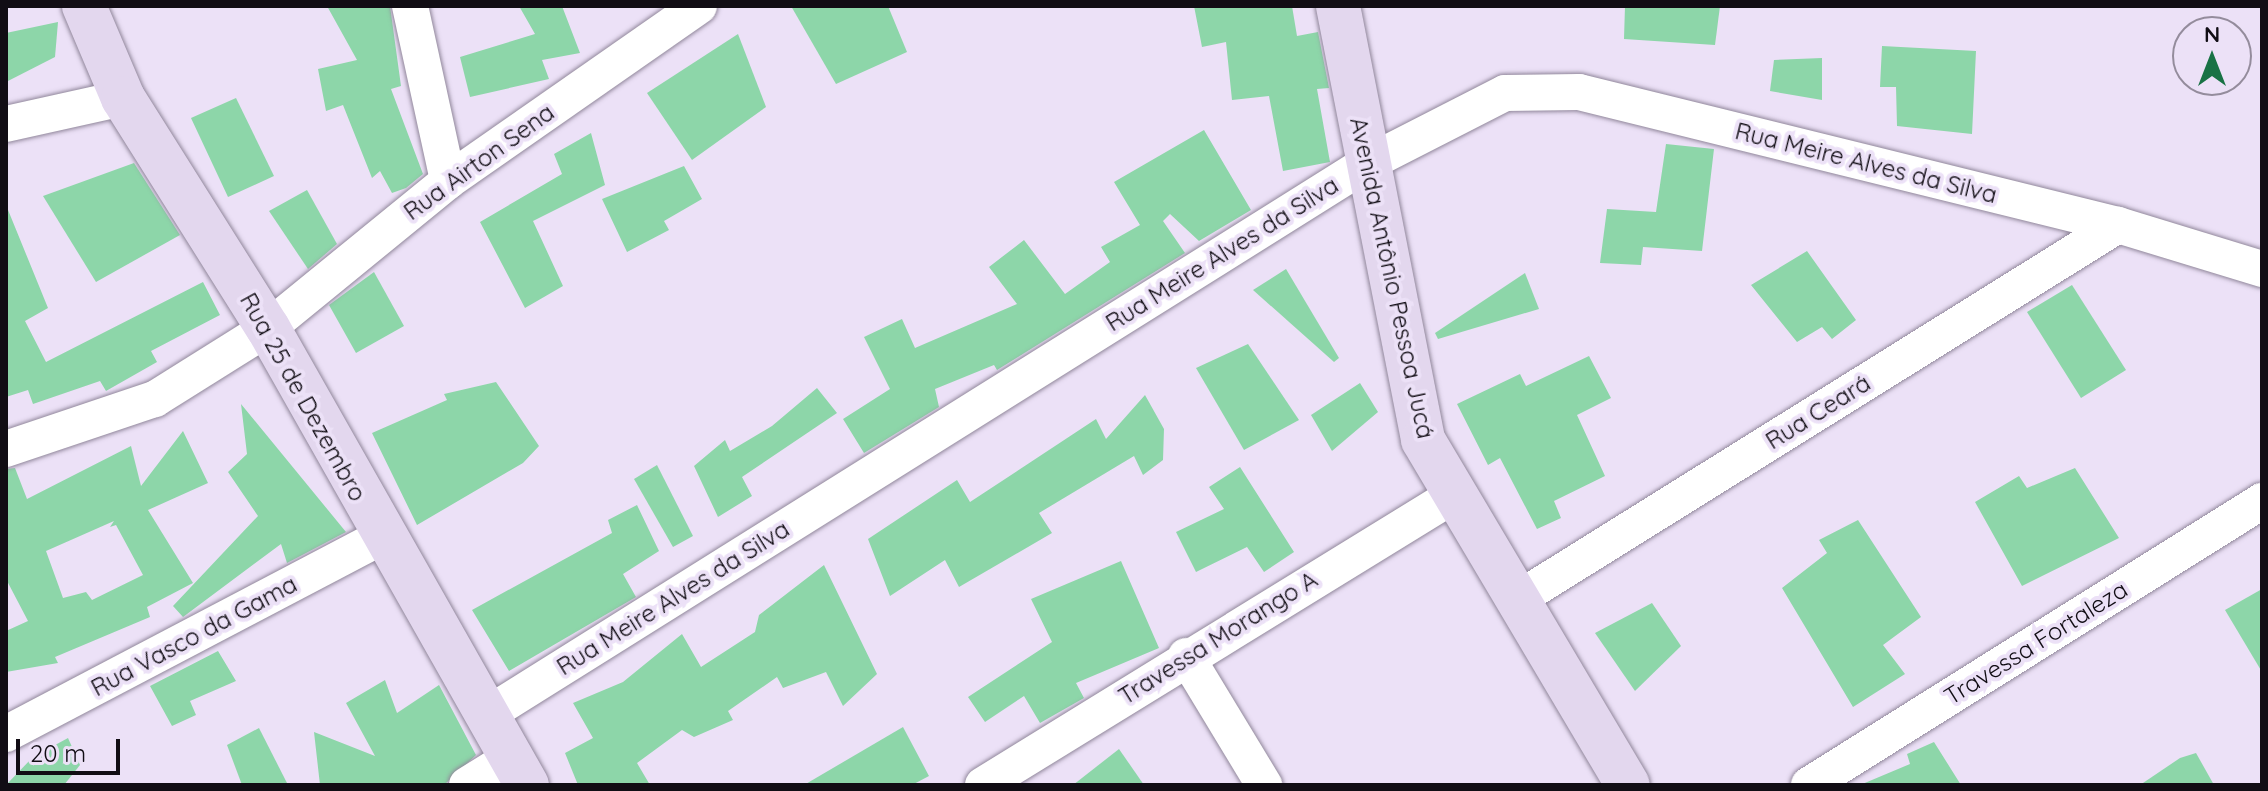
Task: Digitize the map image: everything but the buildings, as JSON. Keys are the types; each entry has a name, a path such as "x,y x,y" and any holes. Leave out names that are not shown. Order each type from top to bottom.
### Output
{"street":[{"name":"Rua 25 de Dezembro","path":"84,6 123,98 268,328 381,537 520,771"},
{"path":"410,6 448,181"},
{"name":"Rua Airton Sena","path":"6,449 155,399 268,328 448,181 699,6"},
{"name":"Avenida Antônio Pessoa Jucá","path":"1338,6 1366,164 1423,440 1628,785"},
{"name":"Rua Meire Alves da Silva","path":"488,714 1366,164 1505,93 1544,89 2118,225 2262,269"},
{"path":"6,124 123,98"},
{"name":"Rua Ceará","path":"1518,599 2118,225"},
{"name":"Travessa Morango A","path":"983,785 1186,656 1454,495"},
{"name":"Travessa Fortaleza","path":"1809,785 2262,501"},
{"name":"Rua Vasco da Gama","path":"6,734 381,537"},
{"path":"1186,656 1264,785"},
{"path":"467,785 520,771"}]}
